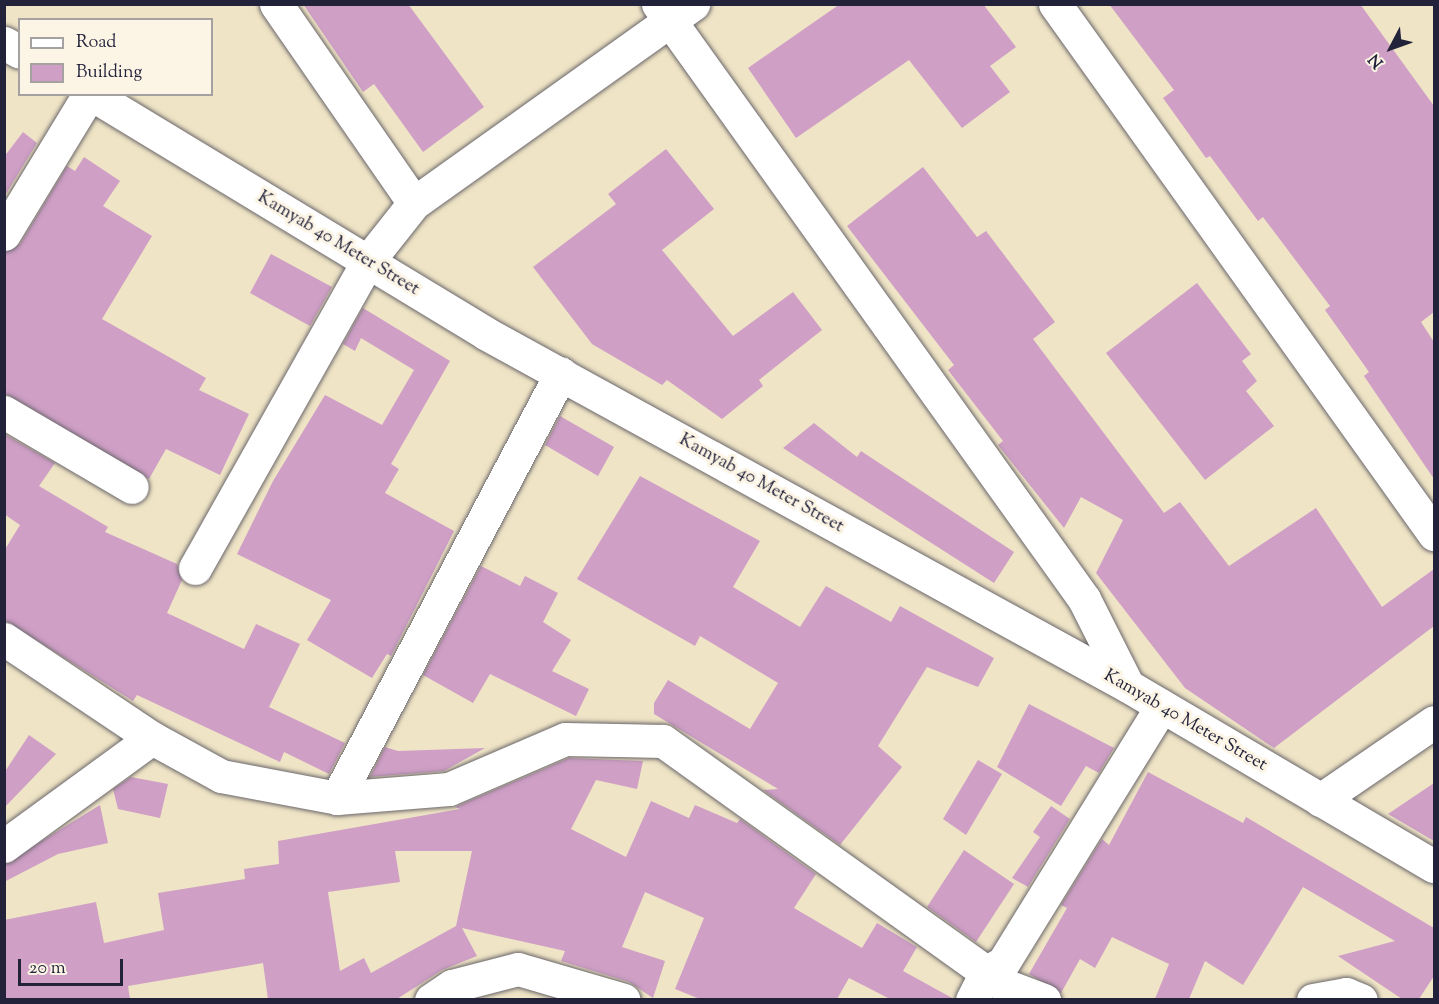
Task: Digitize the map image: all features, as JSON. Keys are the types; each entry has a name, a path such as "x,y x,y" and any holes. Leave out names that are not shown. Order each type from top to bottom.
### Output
{"street":[{"path":"276,4 414,203"},
{"path":"1055,4 1434,534"},
{"path":"195,568 368,261 414,203 674,10 1084,599 1128,686"},
{"path":"4,43 18,51"},
{"path":"4,234 89,96"},
{"name":"Kamyab 40 Meter Street","path":"93,96 561,374 1128,686 1434,866"},
{"path":"337,798 561,374"},
{"path":"4,412 132,487"},
{"path":"4,639 152,738 221,776 337,798 449,789 565,739 663,741 979,986 1044,999"},
{"path":"979,986 1003,963 1162,706"},
{"path":"1320,800 1434,722"},
{"path":"4,846 152,738"},
{"path":"431,999 452,986 518,969 624,999"},
{"path":"1313,999 1346,994 1361,999"}],"building":[{"path":"303,4 408,4 484,107 423,152 374,84 363,92"},
{"path":"840,4 983,4 1016,47 990,66 1010,92 962,128 909,60 796,138 748,68"},
{"path":"1109,4 1360,4 1434,106 1434,312 1421,322 1434,342 1434,479 1364,376 1369,372 1325,310 1330,306 1263,217 1258,221 1210,156 1206,158 1163,98 1174,90"},
{"path":"23,132 37,143 4,197 4,157"},
{"path":"666,149 714,209 662,250 733,336 793,292 822,330 759,380 763,386 722,419 667,380 662,385 592,344 533,267 616,204 608,194"},
{"path":"84,157 120,181 103,206 152,236 102,319 206,378 199,390 249,414 220,475 166,449 149,479 4,393 4,253 20,244 67,166 75,171"},
{"path":"923,167 977,237 986,231 1055,322 1033,339 1164,513 1180,502 1229,566 1316,508 1382,607 1434,569 1434,626 1274,748 1185,688 1096,573 1123,520 1081,497 1064,528 998,445 1003,441 948,370 954,365 847,226"},
{"path":"271,254 332,287 310,326 250,293"},
{"path":"1197,283 1251,354 1242,361 1257,381 1246,391 1274,426 1205,480 1106,353"},
{"path":"363,308 450,361 391,464 399,469 385,493 454,531 391,656 387,654 372,678 307,640 331,600 237,554 273,481 325,395 382,425 414,370 361,338 355,351 343,344"},
{"path":"560,416 614,447 598,476 545,445"},
{"path":"814,423 857,457 861,451 1014,552 994,583 783,448"},
{"path":"4,434 55,463 39,486 108,527 105,532 177,564 182,580 167,613 244,649 256,624 300,644 269,707 345,743 329,774 284,752 280,762 137,695 133,701 4,620 4,551 20,525 4,514"},
{"path":"640,476 760,541 733,587 800,627 826,586 891,622 900,606 994,658 978,687 927,667 878,746 902,767 840,845 763,790 778,789 654,714 654,703 668,680 750,729 778,683 700,636 695,646 577,579"},
{"path":"481,566 520,586 525,576 558,593 543,622 571,640 552,671 589,689 576,716 490,674 473,703 423,675"},
{"path":"1029,704 1114,748 1099,773 1086,766 1061,806 997,767"},
{"path":"29,735 56,754 4,808 4,773"},
{"path":"385,747 398,751 485,748 444,771 370,777"},
{"path":"569,758 643,761 637,789 596,780 571,829 626,857 651,801 689,818 695,805 737,823 740,819 816,874 794,908 862,948 877,923 917,947 903,971 954,999 890,999 849,978 837,999 700,999 675,989 704,918 645,892 622,947 665,961 653,998 629,982 561,961 565,951 462,928 477,956 442,970 397,999 268,999 263,963 128,986 130,999 4,999 4,920 96,902 104,943 164,930 158,893 245,879 244,869 279,864 278,841 460,809 455,807","holes":["395,851 472,851 456,926 371,973 364,958 340,971 328,892 400,882"]},
{"path":"978,760 1002,774 966,835 943,819"},
{"path":"1148,772 1243,823 1246,817 1434,928 1434,976 1419,999 1402,999 1338,956 1395,941 1303,887 1243,985 1205,961 1189,999 1155,999 1169,964 1112,937 1095,968 1080,959 1061,993 1029,974 1067,908 1061,905 1102,839 1109,845"},
{"path":"131,777 168,784 160,818 118,809 113,789"},
{"path":"1434,783 1434,841 1388,814"},
{"path":"100,805 108,843 58,854 4,882 4,864"},
{"path":"1051,806 1070,819 1028,887 1012,878 1040,837 1033,832"},
{"path":"964,850 1014,884 976,942 927,907"}]}
